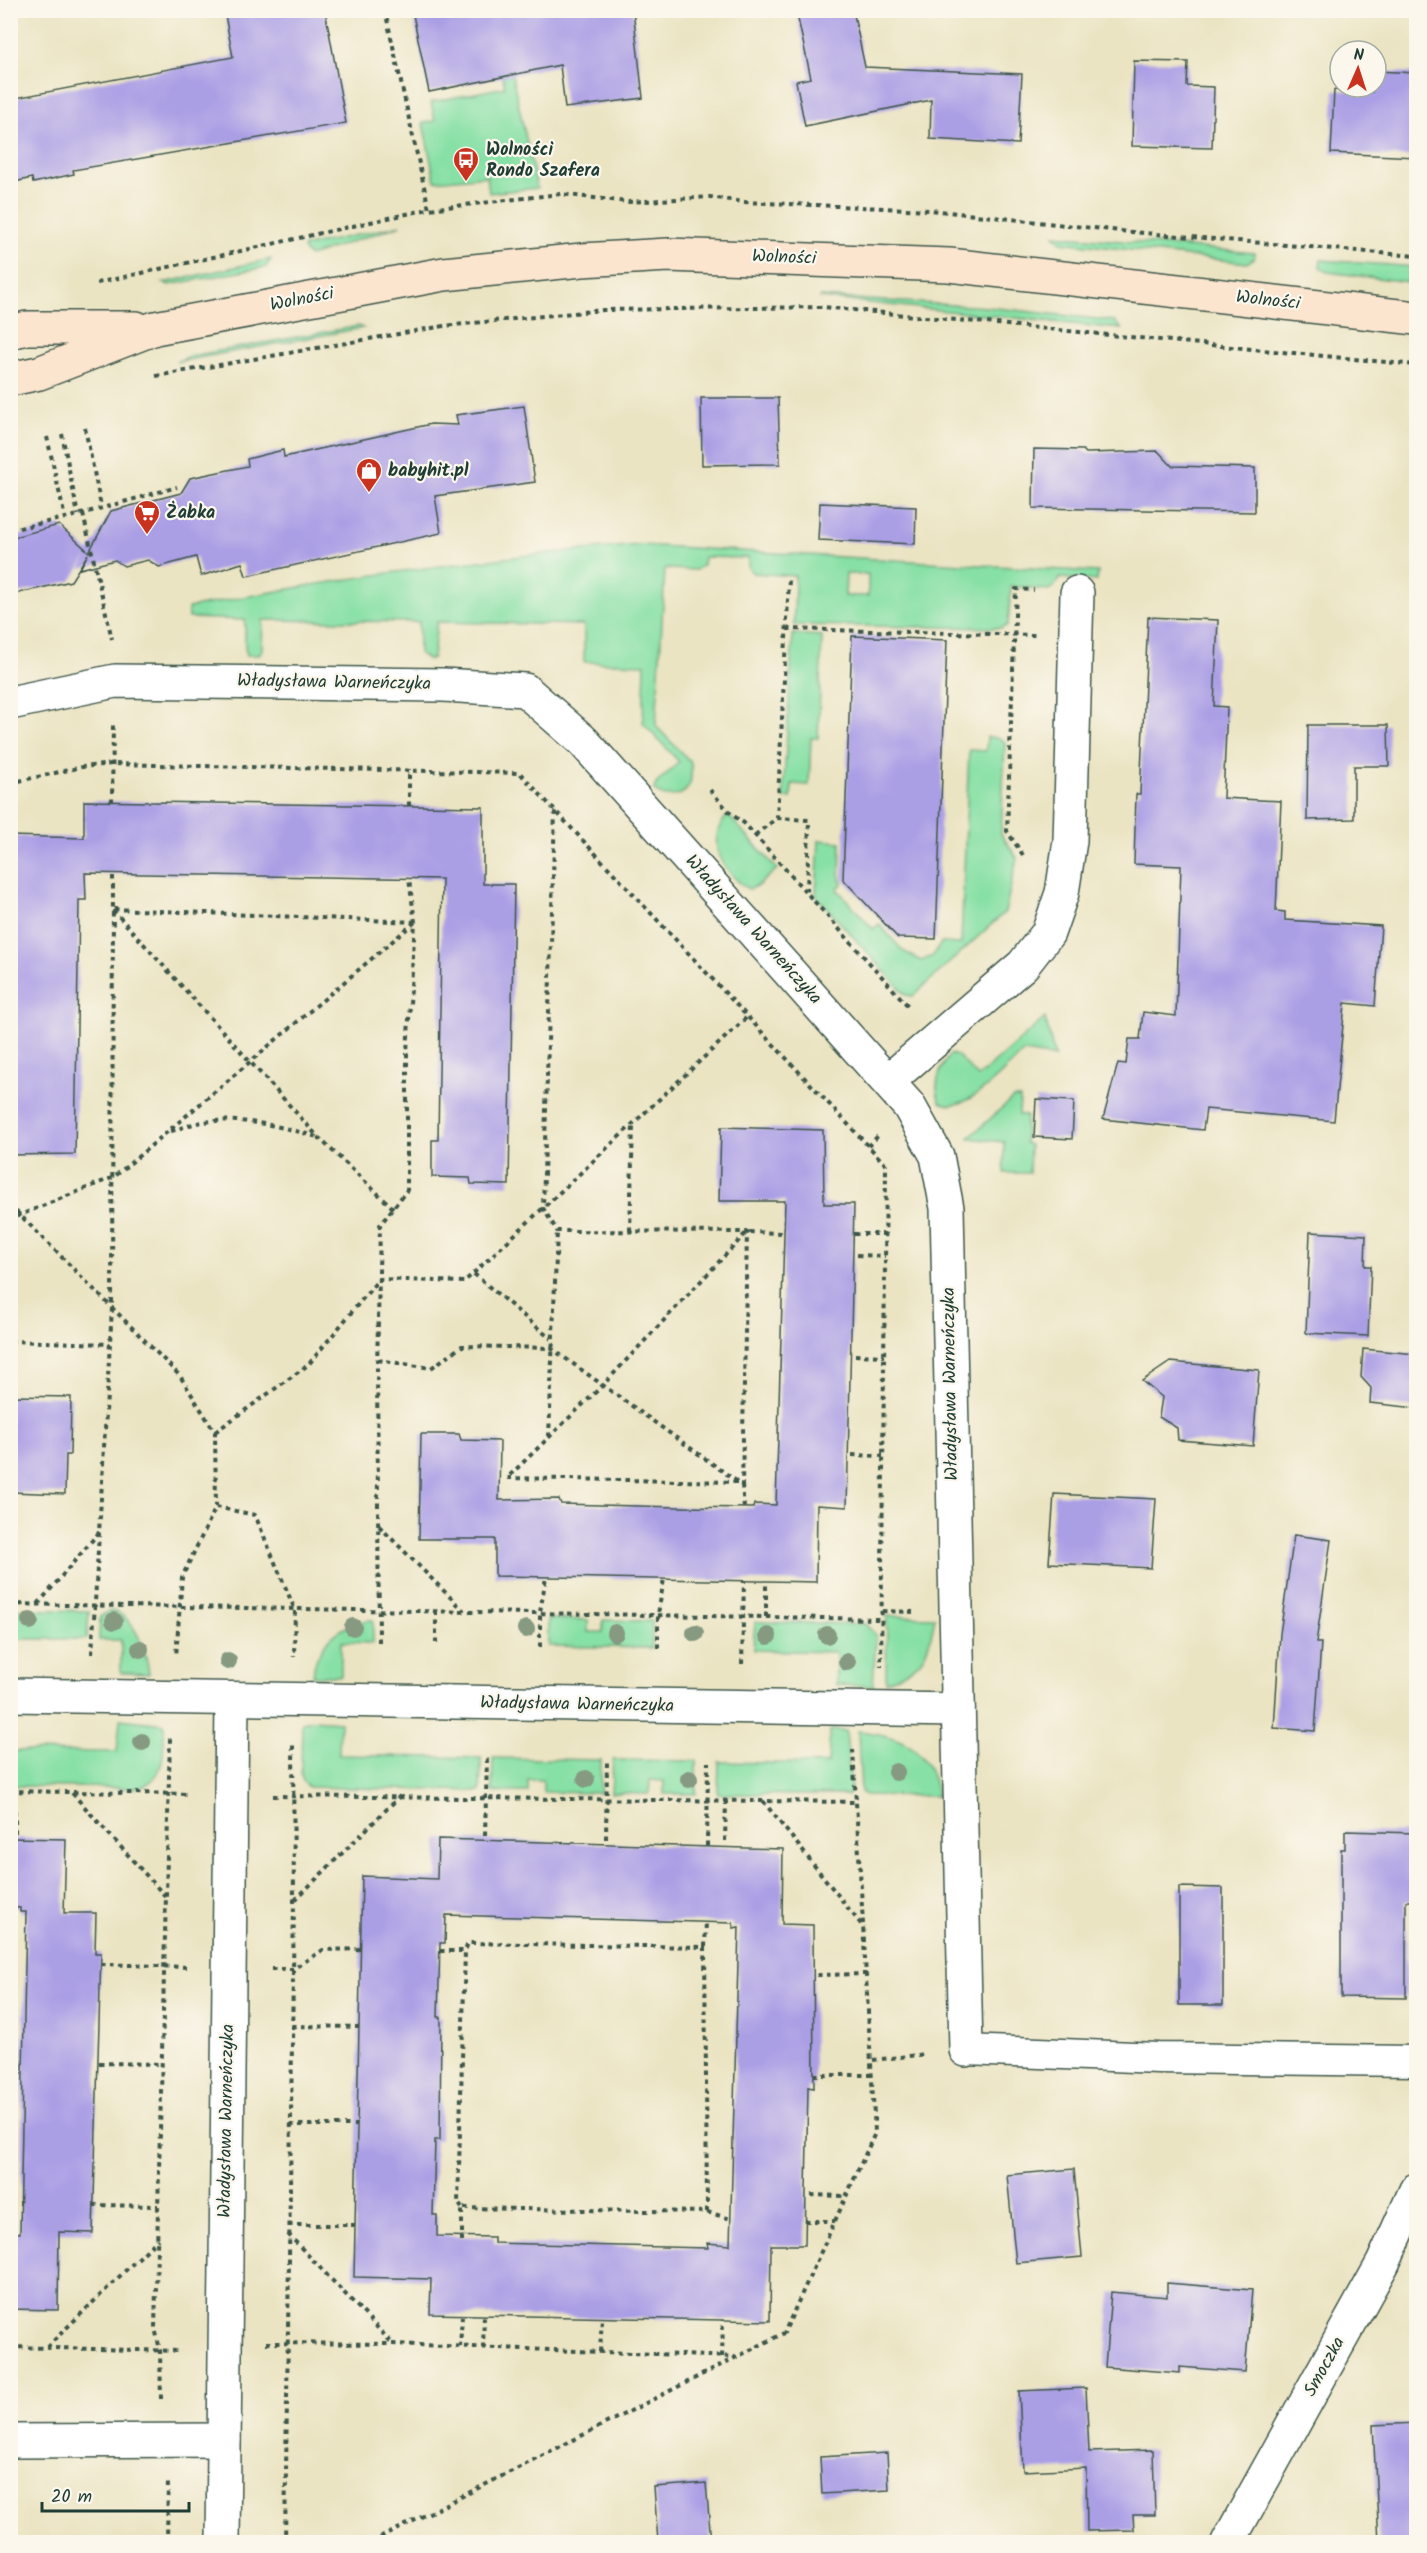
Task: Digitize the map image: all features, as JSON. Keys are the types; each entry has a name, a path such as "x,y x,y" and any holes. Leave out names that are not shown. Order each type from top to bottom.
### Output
{"main road":[{"name":"Wolności","path":"10,332 27,328 155,328 444,274 582,260 668,255 949,265 1416,318"},
{"name":"Wolności","path":"10,379 39,373 155,328"}],"street":[{"path":"888,1081 1023,965 1048,933 1062,893 1070,841 1077,593"},
{"name":"Władysława Warneńczyka","path":"10,703 115,681 442,685 525,690 583,741 909,1106 937,1156 947,1208 966,2050"},
{"name":"Władysława Warneńczyka","path":"10,1695 866,1711 958,1710"},
{"name":"Władysława Warneńczyka","path":"223,2542 232,1700"},
{"name":"Smoczka","path":"1228,2542 1383,2262 1416,2190"},
{"path":"10,2441 224,2440"}],"lane":[{"path":"966,2050 1158,2058 1416,2061"}],"path":[{"path":"385,10 429,209"},
{"path":"91,284 429,209 560,194 628,202 710,197 743,202 930,210 1120,231 1416,256"},
{"path":"170,374 444,326 603,310 823,307 1416,365"},
{"path":"85,428 101,506"},
{"path":"62,434 114,650"},
{"path":"47,437 65,518"},
{"path":"10,530 65,518 101,506 177,487"},
{"path":"777,818 789,579"},
{"path":"1021,866 1024,854 1007,831 1016,590 1077,593"},
{"path":"787,629 1076,636"},
{"path":"112,802 113,717"},
{"path":"10,783 82,767 112,764 520,773 746,1018 886,1165 881,1619 866,1711 857,1802 873,2061 875,2133 784,2333 372,2542"},
{"path":"409,769 409,806"},
{"path":"710,790 755,836 915,1013"},
{"path":"549,1437 550,1348 557,1231 543,1209 555,811"},
{"path":"755,836 777,818 809,820 807,894"},
{"path":"90,1697 112,1308 113,874"},
{"path":"379,1642 380,1225 407,1190 407,1052 416,922 409,879"},
{"path":"113,909 416,922"},
{"path":"113,909 319,1138 393,1208"},
{"path":"10,1223 20,1215 114,1177 416,922"},
{"path":"909,1006 918,999"},
{"path":"379,1279 464,1282 746,1018"},
{"path":"168,1132 203,1122 246,1122 291,1129 319,1138"},
{"path":"630,1231 633,1125"},
{"path":"10,1205 180,1376 215,1432 216,1507 182,1577 181,1609 171,1699 155,2328 160,2350 163,2441 168,2468 167,2542"},
{"path":"557,1231 784,1233"},
{"path":"738,1482 507,1478 603,1385 747,1232"},
{"path":"744,1508 742,1485 747,1232"},
{"path":"854,1234 885,1234"},
{"path":"857,1255 885,1256"},
{"path":"474,1274 551,1339"},
{"path":"215,1432 308,1365 379,1279"},
{"path":"10,1341 110,1344"},
{"path":"378,1360 431,1368 462,1346 550,1348 742,1485"},
{"path":"855,1355 884,1356"},
{"path":"852,1455 883,1456"},
{"path":"216,1507 255,1515 295,1610 294,1901 285,2542"},
{"path":"379,1525 464,1611"},
{"path":"38,1605 101,1530"},
{"path":"540,1647 540,1612 546,1577"},
{"path":"658,1648 658,1614 664,1579"},
{"path":"741,1708 744,1581"},
{"path":"766,1581 766,1617"},
{"path":"10,1604 181,1609 540,1612 881,1619"},
{"path":"436,1611 436,1643"},
{"path":"485,1835 487,1758"},
{"path":"606,1839 607,1760"},
{"path":"706,1846 708,1762"},
{"path":"15,1833 13,1791 198,1795"},
{"path":"72,1792 165,1896"},
{"path":"263,1796 857,1802"},
{"path":"294,1901 400,1796"},
{"path":"725,1841 726,1800"},
{"path":"763,1801 864,1928"},
{"path":"706,1922 707,2212"},
{"path":"462,2242 462,2208 459,2204 465,1951 468,1943 705,1947"},
{"path":"293,1970 323,1950 361,1949"},
{"path":"440,1951 465,1951"},
{"path":"100,1964 163,1966"},
{"path":"817,1975 867,1974"},
{"path":"292,2026 359,2027"},
{"path":"873,2061 966,2050"},
{"path":"99,2062 161,2064"},
{"path":"814,2075 873,2075"},
{"path":"290,2125 357,2125"},
{"path":"811,2195 846,2196"},
{"path":"10,2203 21,2204"},
{"path":"93,2205 159,2206"},
{"path":"462,2208 707,2212 731,2219"},
{"path":"805,2221 835,2221"},
{"path":"288,2225 355,2225"},
{"path":"288,2234 393,2344"},
{"path":"46,2347 158,2239"},
{"path":"483,2348 484,2315"},
{"path":"460,2347 462,2316"},
{"path":"600,2352 602,2317"},
{"path":"722,2356 723,2320"},
{"path":"10,2347 200,2351 225,2344 393,2344 736,2357"}],"green space":[{"path":"496,47 506,48 537,188 489,193 487,176 435,181 423,123 435,121 431,102 505,87"},
{"path":"401,225 310,256 303,247"},
{"path":"1054,235 1254,253 1254,258 1247,263 1061,242"},
{"path":"271,259 266,267 169,285 163,283"},
{"path":"1321,260 1416,267 1416,283 1327,272 1320,267"},
{"path":"820,298 987,307 1114,321 1122,329"},
{"path":"358,326 363,328 176,362 190,356"},
{"path":"640,545 1098,572 1097,581 1060,578 1054,587 1048,590 1011,586 1008,625 1001,628 794,625 795,576 753,573 748,568 748,558 704,557 703,565 696,570 665,569 656,726 691,763 688,788 674,796 663,795 654,790 656,784 679,762 643,723 645,664 584,662 584,625 437,622 433,658 428,660 419,653 419,622 263,620 262,649 259,655 247,655 245,620 189,618 188,608 301,587 413,569","holes":["846,574 868,574 868,596 845,596"]},
{"path":"793,634 822,636 818,738 811,738 809,785 792,784 791,798 783,798"},
{"path":"987,737 999,738 1005,742 1001,834 1017,858 1005,912 913,996 906,995 816,896 819,840 841,842 840,880 843,883 837,889 873,929 879,924 903,951 921,961 933,956 941,943 961,944 969,750 986,751"},
{"path":"728,815 777,869 759,885 749,889 741,885 725,867 716,845 718,830"},
{"path":"1045,1018 1055,1057 1024,1052 985,1089 973,1097 950,1105 940,1102 937,1089 938,1077 950,1054 958,1056 978,1077"},
{"path":"1013,1098 1020,1098 1019,1115 1026,1116 1025,1143 1030,1145 1029,1173 1004,1173 1004,1142 969,1138"},
{"path":"11,1609 89,1611 87,1639 11,1639"},
{"path":"109,1611 126,1618 138,1635 149,1674 121,1673 121,1640 99,1640 100,1617"},
{"path":"887,1616 935,1617 929,1642 922,1658 909,1670 886,1682"},
{"path":"548,1619 588,1620 588,1632 603,1632 603,1620 652,1621 652,1648 548,1646"},
{"path":"373,1620 373,1643 341,1642 341,1676 313,1676 319,1654 332,1637 351,1625"},
{"path":"755,1622 865,1624 876,1635 873,1686 836,1685 836,1652 753,1650"},
{"path":"120,1719 164,1724 160,1769 149,1783 140,1788 11,1786 11,1751 117,1752"},
{"path":"312,1720 340,1722 339,1755 481,1758 480,1791 309,1787 303,1781 301,1773 302,1722"},
{"path":"830,1730 846,1731 851,1791 848,1795 718,1794 719,1762 828,1764"},
{"path":"858,1731 888,1736 911,1747 921,1755 928,1766 937,1796 865,1795 861,1792"},
{"path":"493,1758 601,1760 600,1793 543,1792 543,1780 528,1780 528,1792 492,1792"},
{"path":"613,1760 696,1761 696,1794 664,1794 664,1781 650,1780 649,1794 611,1793"}],"building":[{"path":"224,10 325,10 346,123 73,170 74,174 33,183 32,178 10,183 10,99 233,57"},
{"path":"412,10 633,10 643,98 565,108 560,65 429,92"},
{"path":"796,10 853,10 865,67 1022,74 1018,144 930,139 931,100 805,126 796,81 811,78"},
{"path":"1134,61 1188,62 1187,86 1214,87 1212,148 1132,146"},
{"path":"1388,72 1416,73 1416,157 1331,153 1334,99 1388,99"},
{"path":"701,398 778,398 780,464 702,465"},
{"path":"524,406 535,482 435,496 441,533 246,576 242,563 201,576 196,557 159,567 148,560 124,566 115,560 80,569 88,554 71,581 10,595 10,538 59,525 89,552 111,511 181,493 190,478 248,466 247,459 283,450 284,457 431,424 458,425 456,415"},
{"path":"1034,449 1083,450 1086,453 1158,451 1172,466 1255,468 1255,512 1033,508"},
{"path":"820,503 916,507 915,544 818,540"},
{"path":"1148,617 1218,620 1214,706 1227,707 1223,798 1281,801 1276,911 1285,912 1285,920 1381,926 1375,1006 1345,1003 1334,1121 1206,1109 1203,1130 1103,1119 1118,1063 1126,1064 1129,1039 1140,1039 1143,1012 1176,1016 1181,866 1134,864 1136,794 1140,794"},
{"path":"852,636 947,640 936,939 898,938 843,879"},
{"path":"1308,725 1388,725 1389,766 1354,766 1354,819 1307,820"},
{"path":"84,801 483,807 483,884 514,884 509,1185 471,1184 470,1178 432,1177 432,1140 438,1140 442,879 85,873 86,900 79,900 75,1154 10,1155 10,836 84,838"},
{"path":"1036,1099 1074,1101 1072,1139 1034,1137"},
{"path":"721,1127 823,1130 824,1204 854,1204 847,1507 817,1505 816,1582 495,1576 495,1539 419,1539 421,1434 459,1434 461,1440 500,1441 499,1500 559,1499 561,1504 677,1507 753,1508 754,1504 776,1505 785,1201 719,1201"},
{"path":"1310,1232 1366,1235 1365,1266 1371,1266 1368,1336 1306,1333"},
{"path":"1363,1349 1416,1354 1416,1408 1370,1403 1371,1388 1361,1377"},
{"path":"1170,1362 1259,1370 1253,1446 1178,1440 1177,1428 1159,1417 1162,1397 1142,1381"},
{"path":"10,1396 71,1397 70,1455 66,1455 65,1494 10,1492"},
{"path":"1054,1494 1156,1499 1151,1568 1049,1563"},
{"path":"1294,1535 1331,1540 1316,1643 1321,1643 1315,1731 1274,1728 1280,1634"},
{"path":"1345,1831 1416,1833 1416,1901 1406,1901 1406,1998 1341,1997 1341,1849 1345,1849"},
{"path":"10,1838 66,1839 64,1913 96,1913 95,1953 101,1953 93,2233 59,2232 58,2310 10,2309 10,2233 20,2233 26,1912 20,1912 20,1908 10,1907"},
{"path":"438,1839 783,1849 782,1924 813,1925 814,2088 808,2087 805,2245 771,2245 770,2321 430,2314 431,2279 354,2277 362,1876 437,1879","holes":["446,1915 733,1923 733,1928 739,1927 730,2245 707,2243 708,2248 494,2243 494,2237 437,2236 437,2215 433,2215 435,2140 440,2140 441,2017 438,2017 440,1943 445,1943"]},
{"path":"1179,1887 1223,1888 1223,2005 1179,2005"},
{"path":"1074,2169 1082,2257 1016,2263 1007,2175"},
{"path":"1167,2283 1252,2290 1245,2372 1180,2367 1180,2373 1105,2367 1111,2292 1167,2297"},
{"path":"1086,2388 1089,2452 1153,2450 1155,2515 1133,2515 1134,2530 1087,2531 1086,2468 1023,2471 1019,2391"},
{"path":"1416,2423 1416,2542 1379,2542 1373,2425"},
{"path":"887,2453 889,2490 822,2494 820,2457"},
{"path":"706,2483 711,2542 658,2542 654,2487"}],"place":[{"name":"Wolności Rondo Szafera","path":"466,183"},
{"name":"babyhit.pl","path":"369,494"},
{"name":"Żabka","path":"147,536"}]}
